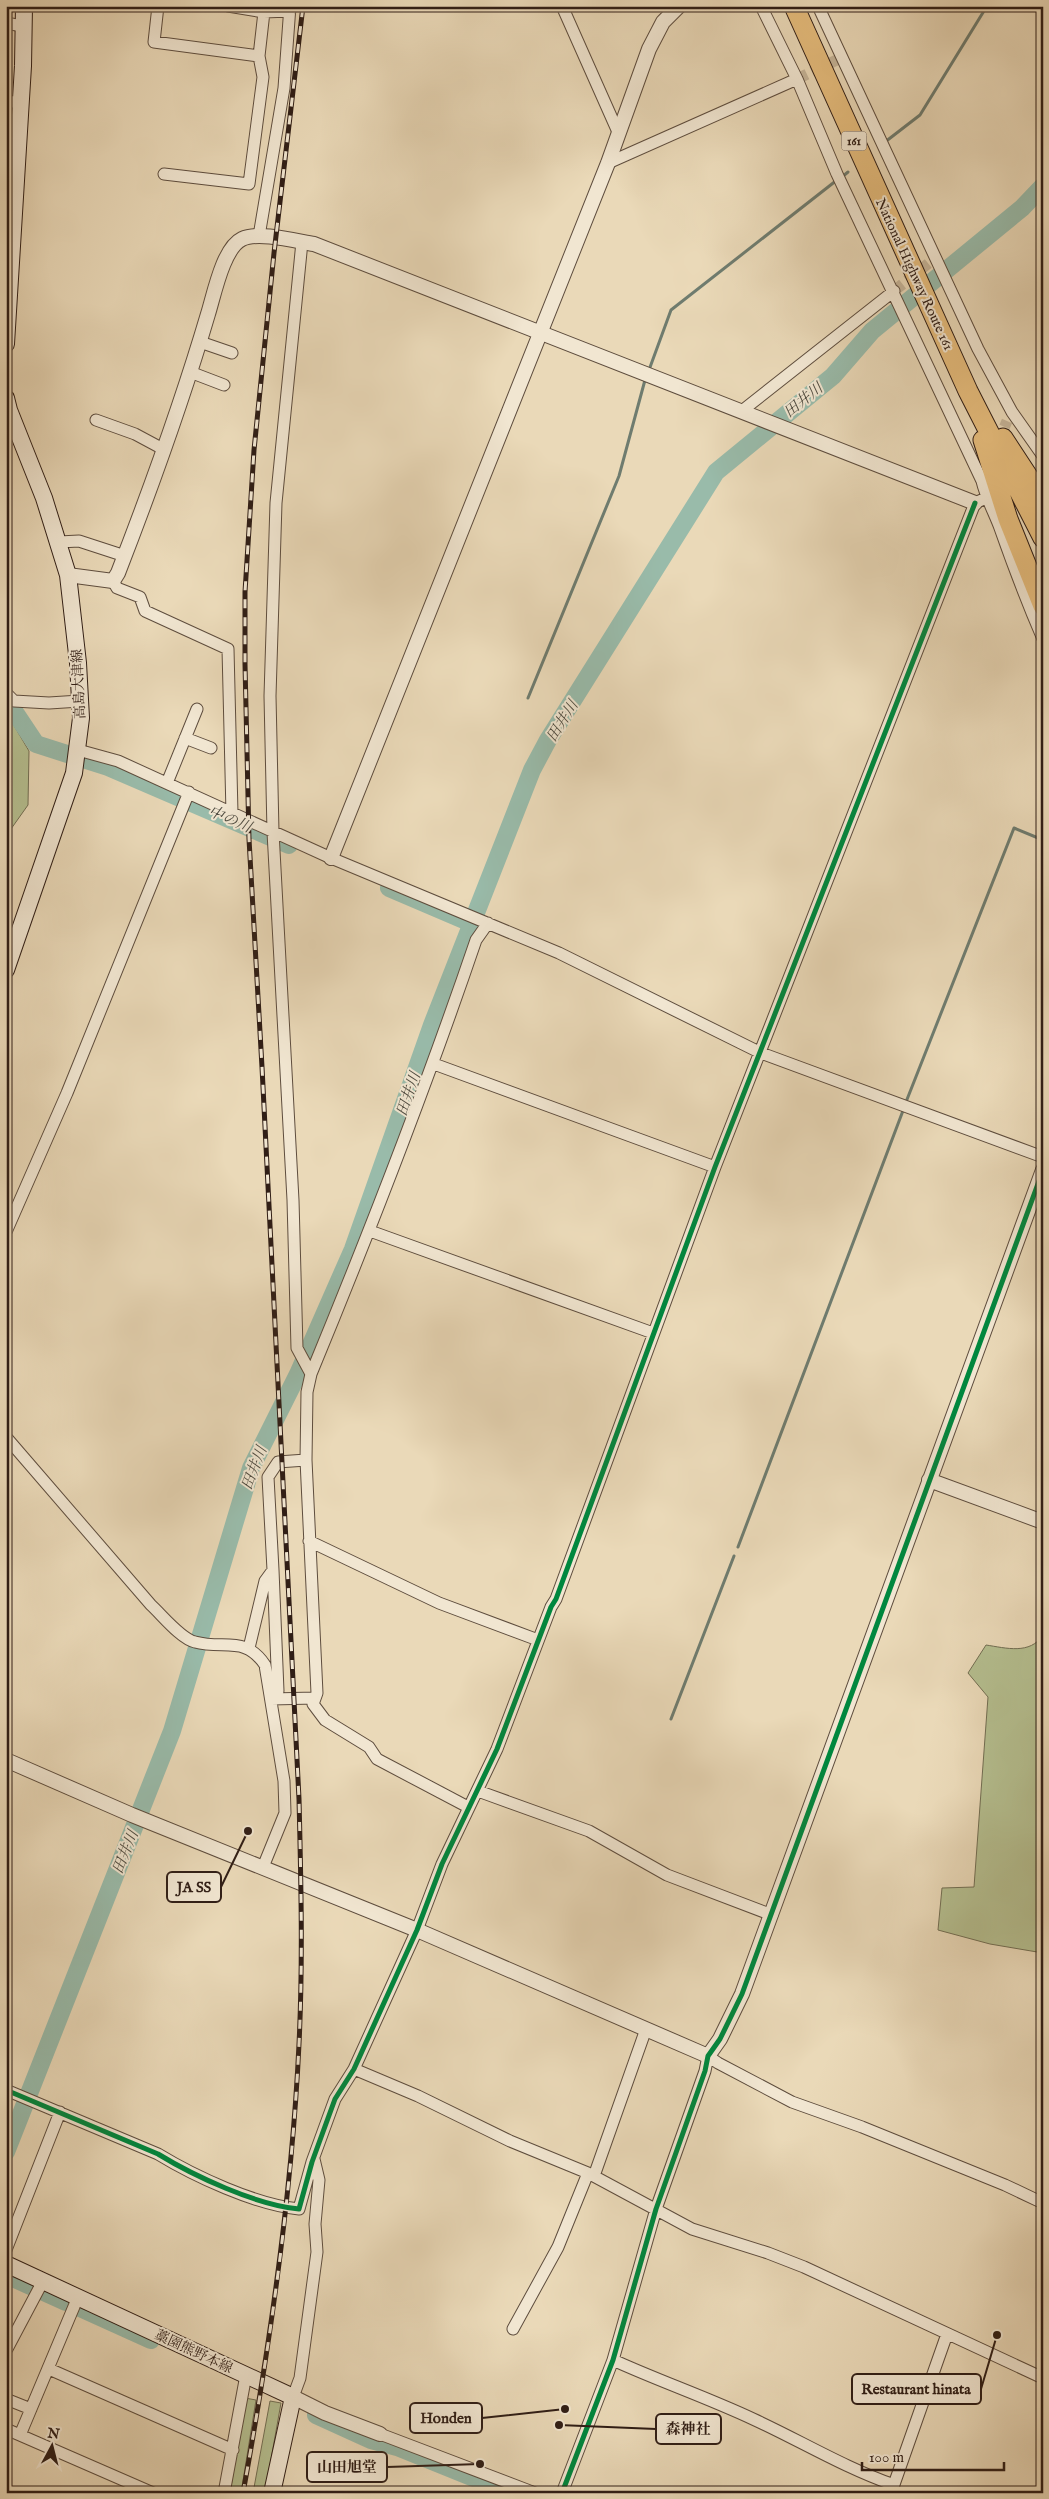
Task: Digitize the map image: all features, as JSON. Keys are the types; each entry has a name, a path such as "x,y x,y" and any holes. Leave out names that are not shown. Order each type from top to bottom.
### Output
{"highway":[{"name":"National Highway Route 161","path":"794,6 968,391 1043,538"},
{"path":"968,391 993,422 1043,499"},
{"path":"968,391 1008,519 1043,606"}],"main road":[{"path":"6,344 14,24 24,6"},
{"name":"高島大津線","path":"6,398 44,498 68,575 80,701 78,754 64,804 6,970"},
{"name":"藁園熊野本線","path":"6,2264 40,2287 78,2297 293,2397"},
{"path":"272,2493 293,2397"}],"street":[{"path":"158,6 154,42 259,56"},
{"path":"228,6 290,9 284,88 260,236"},
{"path":"562,6 618,132"},
{"path":"331,858 539,332 608,163 649,49 663,22 679,6"},
{"path":"6,2090 158,2154 180,2168 278,2207 299,2209 314,2158 335,2099 342,2084 354,2069 417,1930 442,1864 497,1749 538,1640 560,1590 653,1333 716,1167 981,500 983,479 839,179 797,80 761,6"},
{"path":"818,6 1009,416 1043,456"},
{"path":"164,174 249,184 263,77 259,56 259,9"},
{"path":"608,163 797,80"},
{"path":"113,581 125,556 164,449 200,342 220,274 229,254 242,239 260,236 314,244 793,431 981,500 994,514 1028,605 1043,639"},
{"path":"302,242 276,503 270,696 273,832 293,1200 297,1348 310,1371"},
{"path":"743,410 895,293"},
{"path":"200,342 232,353"},
{"path":"190,372 224,385"},
{"path":"96,420 135,434 164,449"},
{"path":"59,542 86,542 125,556"},
{"path":"68,575 113,581"},
{"path":"113,581 117,588 140,597 145,611 228,649 232,813"},
{"path":"6,693 14,701 49,703 80,701"},
{"path":"167,783 197,709"},
{"path":"185,738 211,748"},
{"path":"78,754 118,761 331,858 559,953 761,1053 1043,1157"},
{"path":"6,1232 67,1093 188,792"},
{"path":"468,1807 377,1759 369,1747 325,1720 314,1704 306,1460 307,1392 310,1371 370,1231 434,1064 476,940 488,923"},
{"path":"434,1064 716,1167"},
{"path":"562,2493 612,2360 656,2209 705,2071 708,2056 720,2039 742,1994 772,1915 1043,1170"},
{"path":"370,1231 653,1333"},
{"path":"6,1437 151,1605 172,1626 195,1642 250,1648 258,1654 265,1665 284,1780 285,1813 263,1868"},
{"path":"271,1699 278,1692 268,1477 278,1462 306,1460"},
{"path":"929,1480 1043,1522"},
{"path":"309,1541 439,1603 538,1640"},
{"path":"250,1648 265,1580 273,1570"},
{"path":"271,1699 315,1698"},
{"path":"6,1760 137,1817 417,1930 646,2029 708,2056 792,2102 880,2134 1005,2185 1043,2203"},
{"path":"478,1790 589,1831 667,1875 772,1915"},
{"path":"513,2329 558,2247 591,2175 646,2029"},
{"path":"354,2069 418,2096 510,2141 591,2175 692,2229 768,2253 804,2267 1043,2378"},
{"path":"6,2250 60,2112"},
{"path":"314,2158 319,2180 315,2224 317,2252 300,2378 293,2397 325,2413 535,2493"},
{"path":"8,2349 40,2287"},
{"path":"20,2435 78,2297"},
{"path":"612,2360 716,2402 787,2435 892,2489 947,2334"},
{"path":"49,2369 233,2450"},
{"path":"224,2493 246,2375"},
{"path":"6,2399 31,2409"},
{"path":"6,2429 153,2493"}],"green space":[{"path":"6,712 29,751 28,805 6,836"},
{"path":"1043,1635 1043,1953 990,1944 938,1930 942,1888 974,1887 988,1697 968,1673 986,1645 1017,1649 1025,1648 1038,1641"},
{"path":"245,2398 256,2400 241,2493 230,2493"},
{"path":"270,2401 281,2403 265,2493 253,2493"}],"waterway":[{"path":"885,142 920,115 987,6"},
{"path":"842,177 848,172"},
{"path":"649,370 671,310 837,180"},
{"name":"田井川","path":"6,2152 172,1731 251,1468 298,1374 353,1249 432,1025 532,770 548,740 716,472 833,376 872,331 1022,208 1043,186"},
{"path":"528,698 619,476 645,380"},
{"name":"中の川","path":"6,699 36,744 108,767 289,845"},
{"path":"906,1102 1014,828 1043,840"},
{"name":"中の川","path":"389,888 471,923"},
{"path":"738,1547 904,1108"},
{"path":"671,1719 734,1556"},
{"path":"6,2275 66,2302"},
{"path":"78,2307 151,2340"},
{"path":"316,2415 371,2440 397,2447 511,2493"}],"tunnel":[{"path":"797,79 841,58"},
{"path":"894,291 935,258"},
{"path":"998,442 1007,421"}],"railway":[{"path":"243,2493 271,2326 285,2213 296,2101 301,1983 299,1799 249,839 245,592 254,450 274,253 303,6"}],"cycle path":[{"path":"6,2090 158,2154 207,2180 245,2196 299,2209 312,2162 335,2099 354,2069 417,1930 442,1864 497,1749 551,1607 556,1599 715,1167 975,503"},
{"path":"562,2493 613,2360 656,2209 705,2071 708,2056 720,2039 742,1994 1043,1170"}],"place":[{"name":"JA SS","path":"248,1831"},
{"name":"Restaurant hinata","path":"997,2335"},
{"name":"Honden","path":"565,2409"},
{"name":"森神社","path":"559,2425"},
{"name":"山田旭堂","path":"480,2464"}]}
